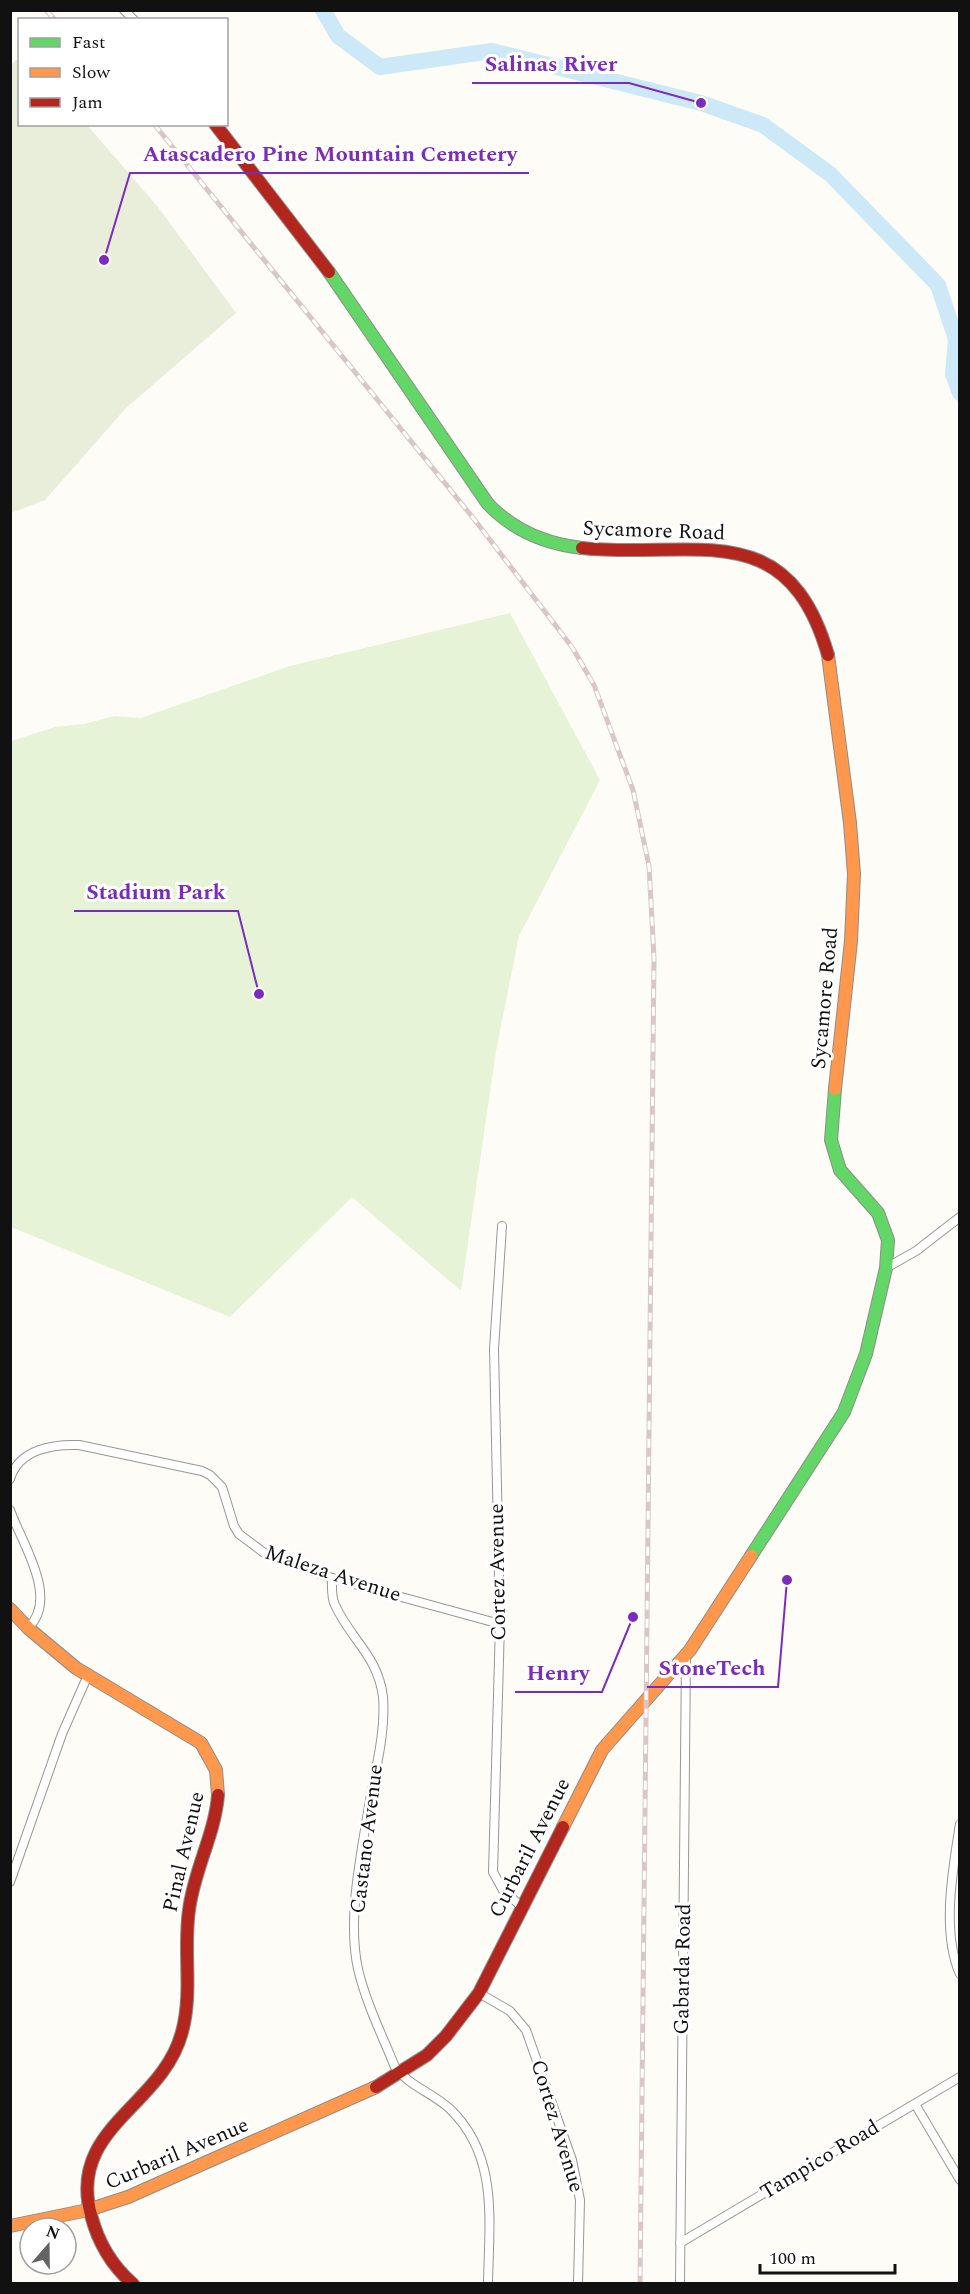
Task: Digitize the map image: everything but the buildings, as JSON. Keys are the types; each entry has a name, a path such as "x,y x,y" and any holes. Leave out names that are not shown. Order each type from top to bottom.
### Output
{"street":[{"name":"Sycamore Road","path":"217,126 336,281 465,474 504,519 522,533 556,546 587,550 711,549 748,556 784,576 816,616 830,656 854,872 852,929 831,1140 840,1170 878,1214 888,1240 886,1268"},
{"path":"886,1268 916,1251 960,1217"},
{"name":"Cortez Avenue","path":"502,1226 494,1349 500,1624 493,1872 503,1890 522,1907"},
{"name":"Curbaril Avenue","path":"10,2226 88,2210 176,2178 371,2091 427,2055 446,2036 480,1993 602,1750 631,1714 686,1654 844,1412 866,1354 886,1268"},
{"name":"Maleza Avenue","path":"10,1479 19,1463 29,1455 62,1444 88,1446 202,1471 222,1487 234,1526 248,1544 267,1555 332,1578 500,1624"},
{"path":"10,1510 40,1589 36,1621 28,1628"},
{"name":"Castano Avenue","path":"332,1578 335,1605 369,1655 381,1688 384,1709 358,1883 356,1954 367,1998 400,2074"},
{"name":"Pinal Avenue","path":"10,1609 28,1628 88,1675 201,1743 212,1760 219,1786 218,1806 198,1865 188,1915 184,2030 176,2050 155,2082 105,2137 89,2161 84,2188 88,2210 107,2254 120,2272 134,2283"},
{"name":"Gabarda Road","path":"680,2283 686,1654"},
{"path":"10,1882 62,1734 88,1675"},
{"path":"960,1824 953,1876 951,1934 960,1974"},
{"name":"Cortez Avenue","path":"480,1993 510,2011 526,2030 572,2160 580,2200 579,2283"},
{"path":"400,2074 441,2101 459,2117 482,2157 490,2202 488,2283"},
{"name":"Tampico Road","path":"680,2243 960,2077"},
{"path":"915,2104 960,2180"}],"green space":[{"path":"18,59 18,126 88,126 158,207 236,313 126,408 45,500 11,513 10,65"},
{"path":"510,613 600,780 519,936 496,1051 461,1291 352,1197 230,1317 11,1227 11,741 55,727 84,724 114,716 141,718 290,666"}],"waterway":[{"path":"323,10 338,36 380,67 492,51 701,103 763,125 830,174 938,285 956,339 953,374 960,393"}],"railway":[{"path":"46,10 53,18"},
{"path":"156,126 474,519 572,647 594,685 633,790 649,866 654,958 640,2284"}],"traffic: fast":[{"path":"329,272 488,504 509,522 531,535 582,548"},
{"path":"751,1556 844,1412 866,1354 886,1268 888,1240 878,1213 840,1170 831,1140 835,1089"}],"traffic: slow":[{"path":"828,655 850,823 854,874 851,941 835,1089"},
{"path":"563,1827 602,1750 690,1650 751,1556"},
{"path":"10,1609 28,1628 76,1668 201,1743 216,1770 218,1795"},
{"path":"10,2226 88,2210 128,2197 376,2087"}],"traffic: jam":[{"path":"217,126 329,272"},
{"path":"582,548 697,549 730,552 761,561 788,580 810,610 828,655"},
{"path":"133,2284 112,2261 102,2244 91,2215 87,2185 92,2160 104,2138 156,2080 172,2058 182,2032 187,2002 189,1910 195,1881 213,1824 218,1795"},
{"path":"376,2087 427,2055 446,2036 479,1993 563,1827"}],"place":[{"name":"Salinas River","path":"701,103"},
{"name":"Atascadero Pine Mountain Cemetery","path":"104,260"},
{"name":"Stadium Park","path":"259,994"},
{"name":"StoneTech","path":"787,1580"},
{"name":"Henry","path":"633,1617"}]}
